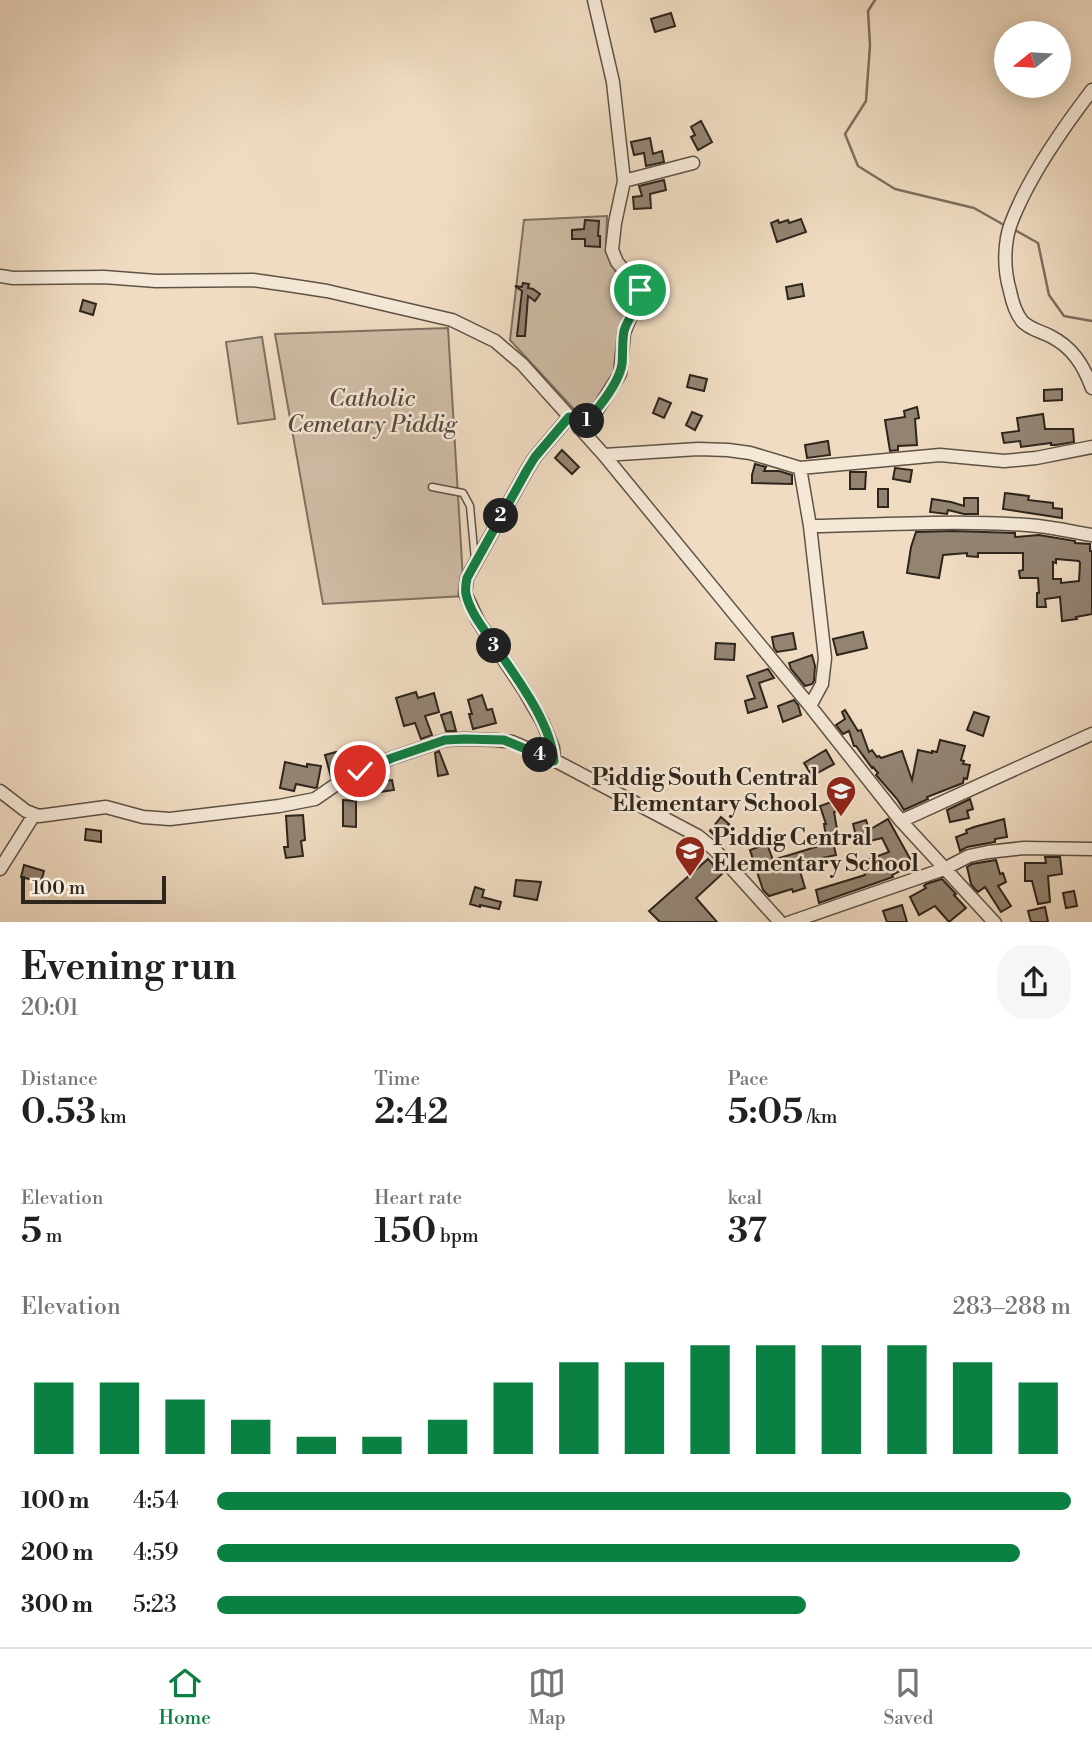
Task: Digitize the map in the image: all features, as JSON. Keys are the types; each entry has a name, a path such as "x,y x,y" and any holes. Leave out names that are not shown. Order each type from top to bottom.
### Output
{"street":[{"path":"579,428 594,415 620,374 624,333 640,299 640,290 617,262 612,250 624,181 613,82 594,0"},
{"path":"1092,90 1056,138 1028,187 1012,219 1005,254 1009,287 1019,317 1030,328 1066,345 1084,368 1092,388"},
{"path":"624,181 693,163"},
{"path":"0,276 104,277 156,281 253,280 327,291 452,320 495,341 522,365 604,455 901,821 995,922"},
{"path":"554,761 553,748 542,723 524,690 478,621 465,593 467,578 475,562 527,470 569,417"},
{"path":"604,455 698,449 728,450 750,453 800,468 940,456 1004,461 1092,447"},
{"path":"800,468 810,526 825,658 822,684 810,706"},
{"path":"810,526 962,523 1041,526 1092,535"},
{"path":"901,821 1092,734"},
{"path":"0,791 26,811 39,816 106,807 143,817 170,819 316,799 360,771 445,740 504,740 554,761 698,836 715,850 781,922"},
{"path":"0,869 34,815"},
{"path":"788,922 944,869 969,856 1024,848 1092,849"}],"lane":[{"path":"432,487 463,493 467,498 475,562"}],"green space":[{"path":"607,216 606,246 635,295 619,372 584,420 510,340 524,220"},
{"name":"Catholic Cemetary Piddig","path":"448,328 464,596 323,604 275,334"},
{"path":"262,337 275,419 238,424 226,342"}],"building":[{"path":"671,13 675,26 655,32 651,19"},
{"path":"701,121 712,142 698,150 691,137 695,135 691,127"},
{"path":"650,138 653,154 662,151 664,162 646,166 644,153 634,155 631,142"},
{"path":"664,180 666,190 650,194 651,208 634,209 633,197 642,196 639,186"},
{"path":"801,219 806,232 777,242 771,223 788,220 789,223"},
{"path":"585,220 599,221 600,247 585,246 585,239 572,239 572,230 584,229"},
{"path":"523,283 529,284 528,288 540,294 535,301 528,296 525,336 517,336 522,291 515,286 522,287"},
{"path":"802,284 804,296 788,299 786,287"},
{"path":"83,300 96,304 93,315 80,311"},
{"path":"690,375 707,379 704,391 687,387"},
{"path":"1062,389 1062,400 1044,401 1044,390"},
{"path":"659,398 671,403 664,418 653,413"},
{"path":"917,407 917,445 898,446 898,450 890,451 885,420 905,417 904,411"},
{"path":"692,412 702,416 695,430 686,425"},
{"path":"1043,414 1045,429 1073,429 1074,442 1021,447 1020,441 1004,443 1002,433 1019,431 1017,418"},
{"path":"828,441 830,455 807,458 805,445"},
{"path":"562,450 579,467 572,474 555,458"},
{"path":"755,464 766,467 764,471 779,471 792,475 792,484 752,483"},
{"path":"895,468 912,470 910,482 893,479"},
{"path":"850,472 866,472 865,489 850,489"},
{"path":"878,489 888,489 888,507 878,507"},
{"path":"1005,493 1029,496 1028,500 1053,503 1053,508 1062,509 1062,518 1003,509"},
{"path":"964,498 978,498 978,514 948,510 947,514 930,512 932,499 964,506"},
{"path":"916,532 1015,533 1015,537 1039,535 1090,544 1092,614 1062,621 1060,597 1045,599 1046,607 1037,607 1038,578 1020,578 1023,553 978,553 978,557 967,556 967,553 943,555 939,578 907,573","holes":["1056,559 1079,561 1079,581 1061,583 1061,579 1053,579 1053,562 1056,563"]},
{"path":"863,632 867,648 837,655 833,639"},
{"path":"793,633 796,649 777,652 772,637"},
{"path":"716,643 735,644 734,660 715,659"},
{"path":"812,655 815,666 814,681 805,686 789,663"},
{"path":"768,669 774,678 759,683 767,707 748,713 745,701 755,698 747,676"},
{"path":"416,692 418,698 434,693 439,712 425,716 432,735 421,739 415,723 404,726 396,698"},
{"path":"482,695 487,710 492,709 496,723 473,729 468,700"},
{"path":"794,700 801,715 783,722 778,706"},
{"path":"845,710 858,731 861,730 869,752 872,750 881,758 902,751 912,780 918,750 937,752 940,740 965,746 961,760 964,761 963,764 970,765 967,779 964,778 963,783 927,797 928,799 904,810 876,775 878,773 854,746 849,731 843,734 836,725 845,719 842,712"},
{"path":"451,712 456,731 446,731 441,715"},
{"path":"974,712 989,717 983,736 967,730"},
{"path":"826,750 834,764 812,776 804,763"},
{"path":"439,751 448,774 438,776 435,753"},
{"path":"336,752 341,771 331,777 325,755"},
{"path":"285,762 307,767 307,764 321,766 317,787 296,784 294,791 280,788"},
{"path":"392,780 394,790 366,794 365,781"},
{"path":"970,799 973,809 967,811 969,818 950,822 947,810"},
{"path":"343,800 356,801 356,827 343,826"},
{"path":"837,800 840,810 834,812 839,841 833,842 836,855 822,858 823,864 800,871 805,888 769,896 763,890 750,850 767,844 773,860 832,842 827,843 826,824 820,806"},
{"path":"303,815 303,856 286,858 286,816"},
{"path":"721,817 729,824 717,838 710,831"},
{"path":"888,819 913,864 892,875 893,877 819,903 816,890 865,875 861,862 889,852 882,838 858,844 853,824 866,820 869,830"},
{"path":"1004,819 1007,837 960,851 956,837 974,827"},
{"path":"86,829 101,831 101,842 85,840"},
{"path":"1045,857 1060,857 1062,874 1048,876 1050,902 1038,904 1032,881 1025,881 1025,863 1046,863"},
{"path":"708,859 722,874 696,898 717,922 660,922 649,911"},
{"path":"996,860 1000,874 1003,873 1006,882 998,886 1011,906 1001,912 985,887 978,892 974,888 967,867"},
{"path":"24,865 44,871 41,882 21,877"},
{"path":"942,879 966,908 949,922 935,906 919,915 910,897 926,888 926,884"},
{"path":"516,880 541,882 537,900 514,896"},
{"path":"475,887 484,890 482,897 501,902 499,909 470,904"},
{"path":"1074,891 1077,906 1066,908 1063,893"},
{"path":"902,905 907,922 887,922 883,911"},
{"path":"1045,907 1048,922 1031,922 1028,911"}],"waterway":[{"path":"875,0 868,11 870,45 866,101 845,134 858,166 895,189 974,208 1004,225"},
{"path":"1013,229 1038,243 1049,295 1064,316 1092,321"}],"place":[{"name":"Piddig South Central Elementary School","path":"841,818"},
{"name":"Piddig Central Elementary School","path":"690,878"}],"route":[{"path":"360,771 445,740 464,739 504,740 554,761 550,738 524,690 478,621 465,593 465,587 475,562 535,457 569,417 579,428 594,415 620,374 625,327 640,299 640,290"}]}
